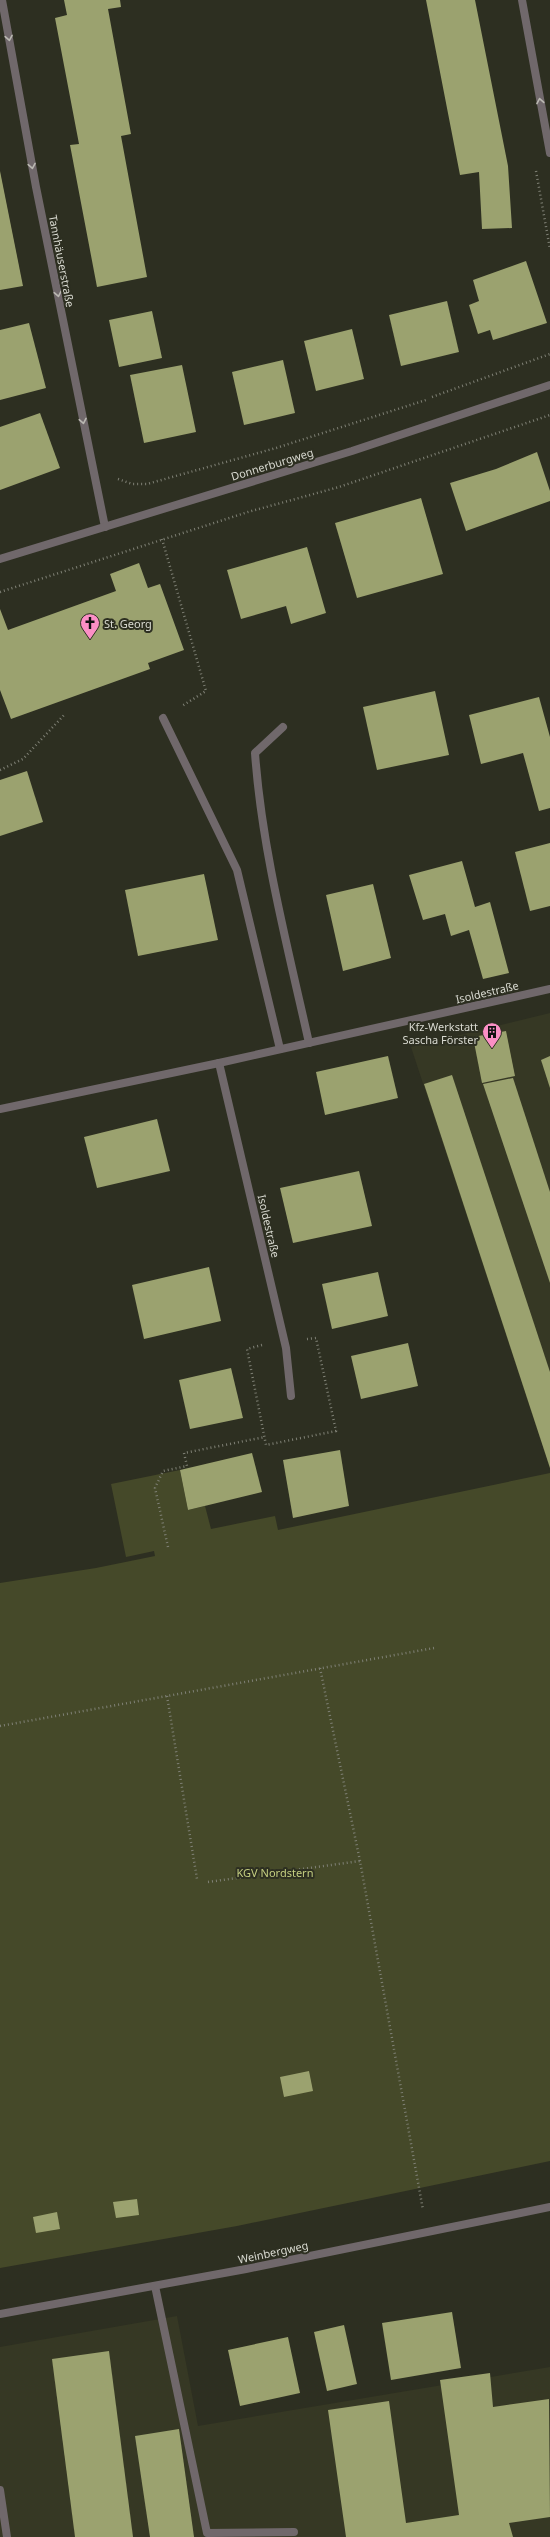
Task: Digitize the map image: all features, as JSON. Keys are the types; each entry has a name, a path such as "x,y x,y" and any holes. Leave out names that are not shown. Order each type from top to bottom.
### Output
{"street":[{"name":"Tannhäuserstraße","path":"2,0 38,194 105,526"},
{"path":"522,0 550,153"},
{"name":"Donnerburgweg","path":"0,559 352,451 550,385"},
{"path":"163,718 237,870 280,1049"},
{"path":"283,727 255,753 257,785 271,865 309,1043"},
{"name":"Isoldestraße","path":"0,1109 219,1064 550,989"},
{"name":"Isoldestraße","path":"219,1064 286,1348 291,1396"},
{"name":"Weinbergweg","path":"0,2314 246,2269 550,2207"},
{"path":"156,2286 207,2534 294,2532"},
{"path":"0,2490 7,2537"}],"path":[{"path":"116,473 118,479 132,484 147,484 180,475 430,398 550,354"},
{"path":"0,592 162,539 339,487 550,414"},
{"path":"162,539 206,691 163,718"},
{"path":"0,770 23,759 65,714"},
{"path":"168,1547 155,1488 163,1471 187,1466 184,1453 265,1436"},
{"path":"0,1726 434,1648"},
{"path":"320,1668 360,1861 427,2232"},
{"path":"167,1696 197,1879"},
{"path":"208,1882 360,1861"}],"shaded area":[{"path":"550,1013 550,1469 411,1047"},
{"path":"177,2316 198,2426 550,2367 550,2537 0,2537 0,2347"}],"green space":[{"name":"KGV Nordstern","path":"180,1470 188,1510 205,1506 211,1529 275,1516 278,1530 550,1473 550,2161 237,2226 0,2268 0,1583 96,1568 155,1556 154,1551 126,1557 111,1484"}],"building":[{"path":"64,0 120,0 121,7 108,9 131,134 121,136 147,277 97,287 70,145 79,144 55,18 67,15"},
{"path":"426,0 475,0 508,166 512,228 482,229 479,172 460,175"},
{"path":"0,171 23,286 0,290"},
{"path":"526,261 547,323 493,340 490,330 478,334 469,305 479,301 473,280"},
{"path":"447,301 459,352 401,366 389,315"},
{"path":"152,311 162,358 119,367 109,320"},
{"path":"29,323 46,388 0,400 0,330"},
{"path":"352,329 364,379 316,391 304,341"},
{"path":"283,360 295,413 244,425 232,372"},
{"path":"182,365 196,432 144,443 130,375"},
{"path":"40,413 60,468 0,490 0,427"},
{"path":"537,452 550,491 550,501 466,531 450,483 496,469"},
{"path":"421,498 443,574 357,598 335,523"},
{"path":"307,547 326,613 291,624 286,606 241,619 227,570"},
{"name":"St. Georg","path":"139,563 148,588 160,584 184,650 148,663 150,669 11,719 0,690 0,609 8,630 116,591 110,574"},
{"path":"435,691 449,755 377,770 363,707"},
{"path":"539,697 550,737 550,808 539,811 523,753 481,764 469,715"},
{"path":"27,771 43,822 0,836 0,780"},
{"path":"550,843 550,906 530,911 515,852"},
{"path":"462,861 475,907 490,902 509,973 483,979 469,930 451,936 445,914 423,920 409,875"},
{"path":"204,874 218,940 138,956 125,890"},
{"path":"373,884 391,958 343,971 326,895"},
{"name":"Kfz-Werkstatt Sascha Förster","path":"506,1031 515,1076 482,1083 473,1037"},
{"path":"388,1056 398,1098 325,1115 316,1072"},
{"path":"550,1056 550,1088 541,1060"},
{"path":"452,1075 550,1372 550,1468 424,1084"},
{"path":"513,1078 550,1192 550,1283 483,1084"},
{"path":"157,1119 170,1171 97,1188 84,1137"},
{"path":"359,1171 372,1226 293,1243 280,1188"},
{"path":"209,1267 221,1321 144,1339 132,1285"},
{"path":"378,1272 388,1316 332,1329 322,1284"},
{"path":"408,1343 418,1386 361,1399 351,1356"},
{"path":"231,1368 243,1418 190,1429 179,1380"},
{"path":"340,1450 349,1506 293,1518 283,1460"},
{"path":"252,1453 262,1492 188,1510 180,1470"},
{"path":"309,2071 313,2091 284,2097 280,2077"},
{"path":"137,2199 139,2215 116,2218 113,2202"},
{"path":"57,2212 60,2229 36,2233 33,2217"},
{"path":"452,2312 461,2368 391,2380 382,2323"},
{"path":"344,2325 357,2384 327,2391 314,2332"},
{"path":"288,2337 300,2393 240,2406 228,2350"},
{"path":"109,2351 133,2537 75,2537 52,2359"},
{"path":"490,2373 493,2407 549,2399 550,2517 509,2523 513,2537 346,2537 328,2410 389,2401 406,2523 459,2515 440,2380"},
{"path":"179,2429 194,2537 150,2537 135,2436"}],"place":[{"name":"St. Georg","path":"90,640"},
{"name":"Kfz-Werkstatt Sascha Förster","path":"492,1049"}]}
